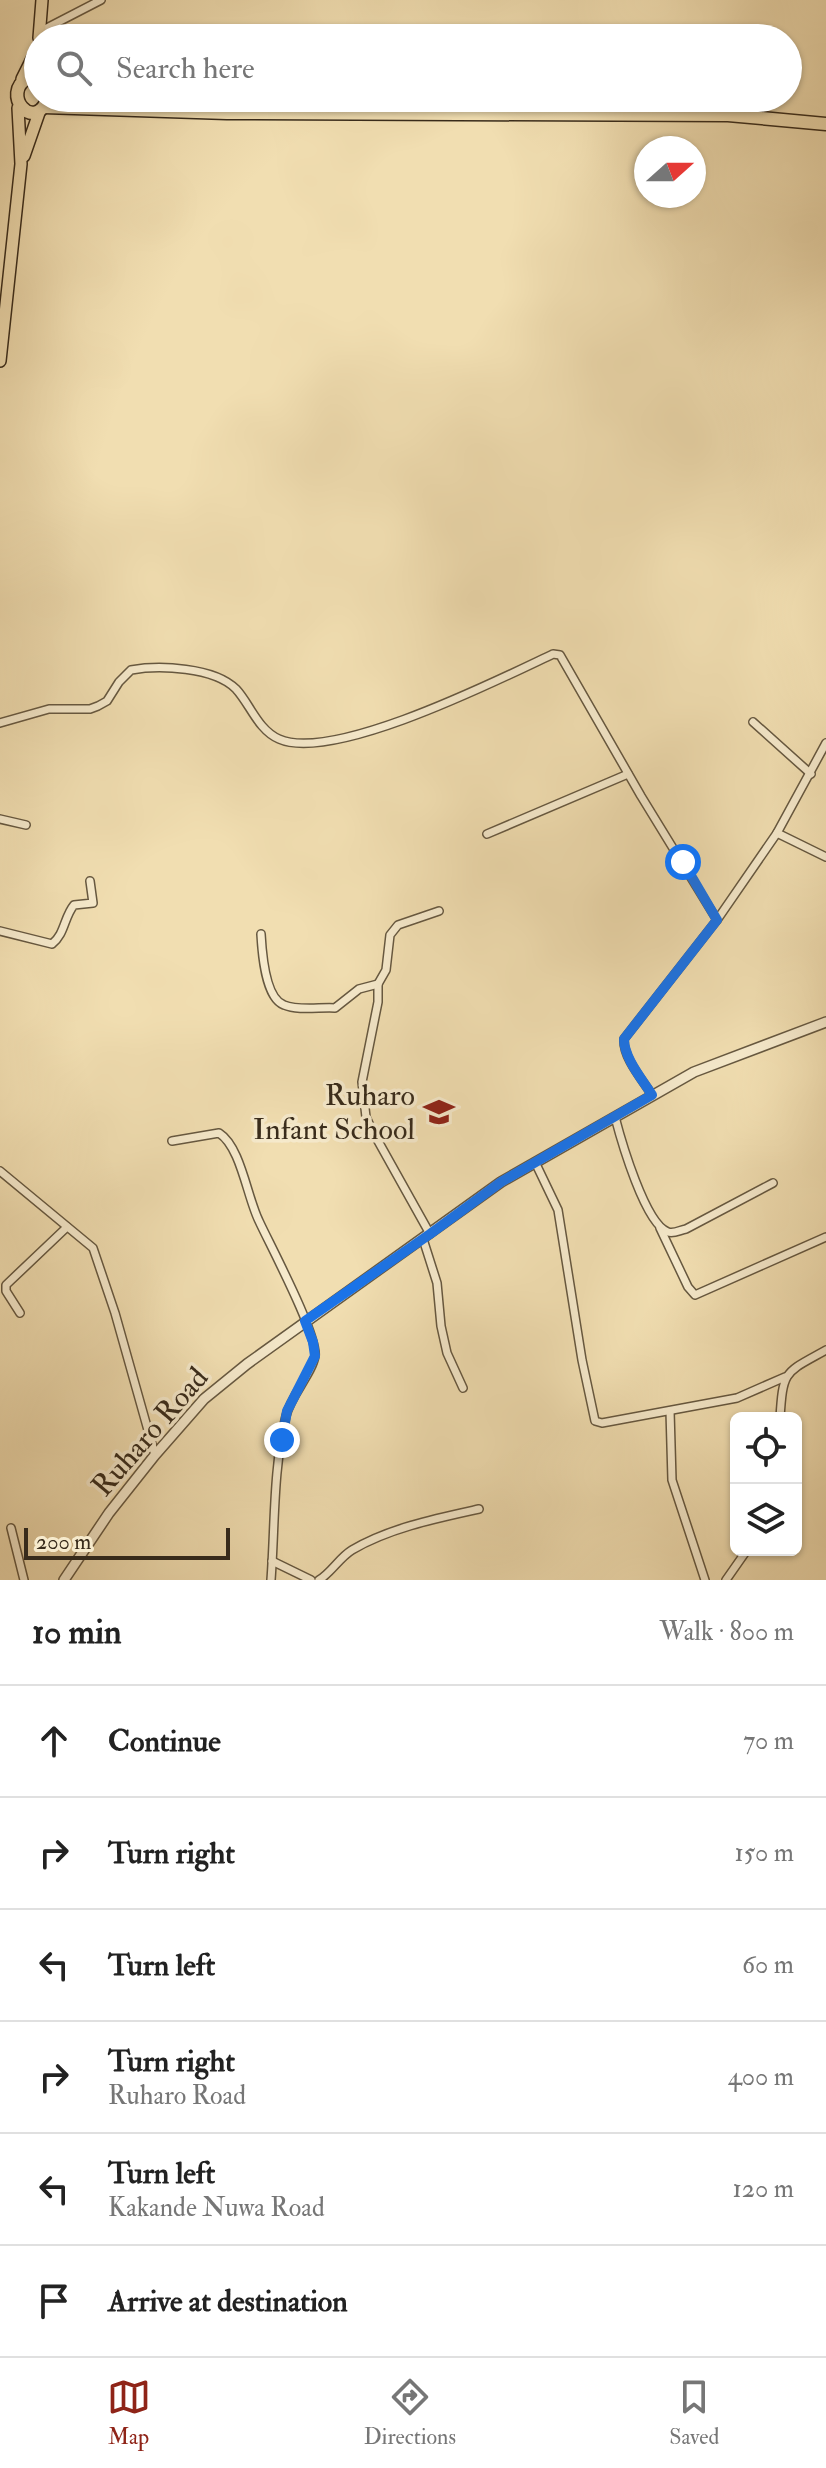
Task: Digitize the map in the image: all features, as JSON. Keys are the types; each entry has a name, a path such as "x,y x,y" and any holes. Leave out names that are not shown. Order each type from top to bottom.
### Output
{"highway":[{"path":"0,85 24,81"},
{"path":"16,106 13,92 19,82"},
{"path":"0,101 24,110"},
{"path":"245,112 728,115 826,124"},
{"path":"789,112 826,117"}],"main road":[{"path":"40,24 42,0"},
{"path":"19,82 24,73"},
{"path":"16,106 21,164"},
{"path":"0,361 5,270 21,164 41,112"}],"street":[{"path":"58,24 101,0"},
{"path":"0,723 49,709 90,709 107,701 131,670 178,669 220,677 235,688 257,718 280,740 313,743 379,729 450,702 556,653 564,658 628,774 717,920"},
{"path":"753,722 811,774"},
{"path":"652,1095 624,1047 624,1039 717,920 777,833 826,743"},
{"path":"487,834 628,774"},
{"path":"0,819 26,825"},
{"path":"777,833 826,857"},
{"path":"0,931 52,944 59,938 74,905 93,903 90,881"},
{"path":"439,911 393,929 386,970 378,984 378,1002 362,1082 366,1117 427,1237 437,1283 444,1341 463,1388"},
{"path":"261,934 268,982 276,1001 285,1006 335,1008 359,989 378,984"},
{"name":"Ruharo Road","path":"64,1580 109,1513 155,1455 216,1388 305,1321 501,1182 652,1095 694,1072 825,1026"},
{"path":"615,1117 637,1181 690,1291 695,1295 826,1237"},
{"path":"172,1141 219,1133 226,1138 254,1210 313,1342 315,1356 285,1418 276,1486 271,1580"},
{"path":"535,1162 558,1210 562,1227 594,1419 602,1423 737,1398 785,1377"},
{"path":"0,1171 93,1248 155,1455"},
{"path":"659,1226 673,1233 686,1229 773,1183"},
{"path":"20,1313 6,1291 6,1285 67,1227"},
{"path":"781,1412 785,1377 789,1371 826,1350"},
{"path":"670,1411 672,1480 705,1580"},
{"path":"319,1580 345,1554 364,1544 479,1509"},
{"path":"11,1528 24,1580"},
{"path":"726,1580 743,1556"},
{"path":"272,1561 311,1580"}],"place":[{"name":"Ruharo Infant School","path":"439,1112"}],"route":[{"path":"282,1440 287,1411 315,1356 305,1321 501,1182 652,1095 624,1047 624,1039 717,920 683,862"}]}
